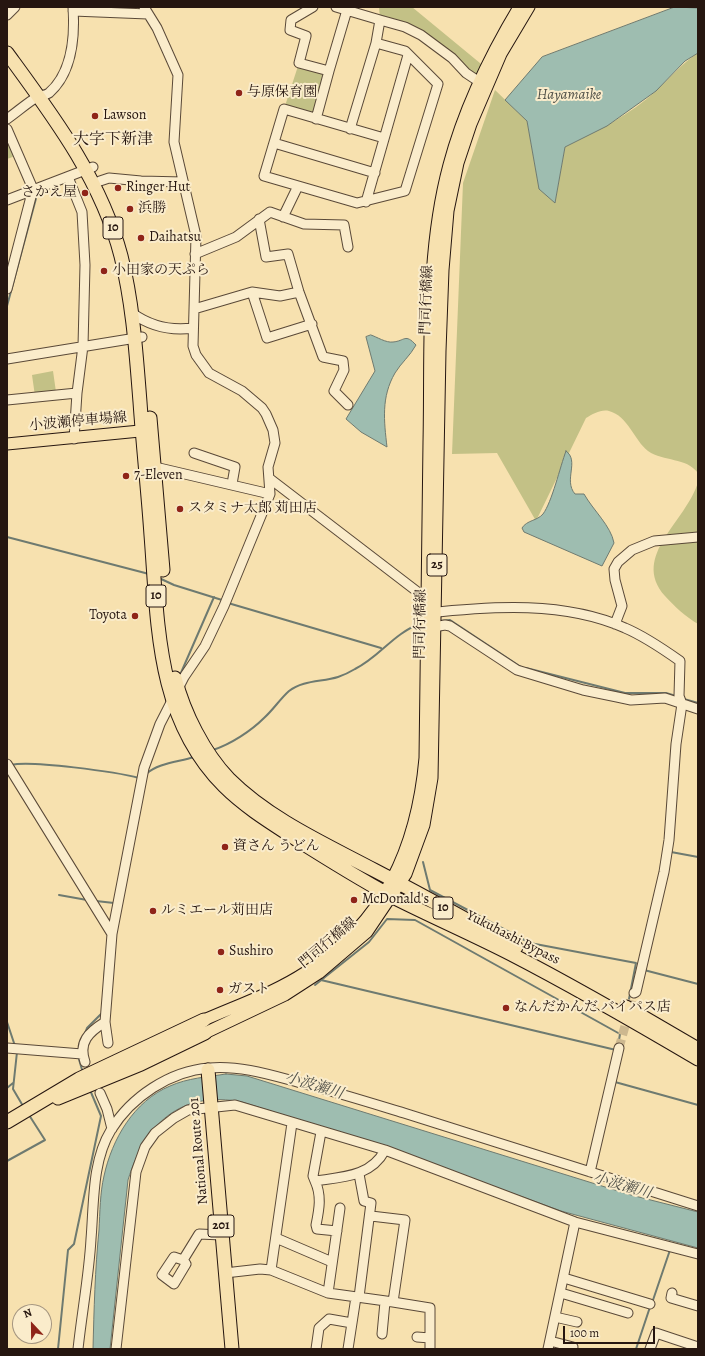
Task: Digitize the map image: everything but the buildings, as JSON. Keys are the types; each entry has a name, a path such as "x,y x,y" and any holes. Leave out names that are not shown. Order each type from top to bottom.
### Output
{"highway":[{"name":"10","path":"7,41 100,182 108,198 129,261 139,337 146,431"},
{"name":"10","path":"7,53 43,96"},
{"name":"10","path":"90,168 110,220 136,316"},
{"name":"Yukuhashi Bypass","path":"146,431 155,467 169,650 175,695 205,746 228,778 259,805 282,820 658,1024 698,1049"},
{"name":"Yukuhashi Bypass","path":"146,431 160,650 175,695 185,732 197,753 210,771 233,794 262,818 389,894 511,954 614,1010 698,1059"},
{"path":"7,1122 34,1107 58,1090 79,1079 205,1027"},
{"name":"National Route 201","path":"208,1070 232,1349"}],"main road":[{"name":"門司行橋線","path":"482,84 495,48 519,7"},
{"name":"門司行橋線","path":"205,1027 285,995 319,973 367,932 397,882 411,836 422,788 425,758 431,628 433,269 439,212 449,165 468,105 505,48 529,7"},
{"name":"小波瀬停車場線","path":"7,444 74,439 146,431"}],"street":[{"path":"7,15 15,7"},
{"path":"313,7 291,20 290,30 306,36 299,63 329,71"},
{"path":"336,7 405,27 421,35 452,58 466,74 482,84"},
{"path":"7,119 43,96 56,85 62,74 74,41 73,9 146,10 157,28 178,75 174,142 196,236 193,346 196,355 209,373 242,391 266,414 273,430 275,443 268,467 270,494 224,606 205,646 184,677 160,724 144,768 112,934 105,1022 108,1043"},
{"path":"316,119 347,10"},
{"path":"350,129 376,43 380,20"},
{"path":"376,43 405,51 438,84 405,191 366,202 356,203 264,176 284,109 384,138"},
{"path":"366,202 408,55"},
{"path":"7,129 33,189 7,289"},
{"path":"274,143 375,173"},
{"path":"7,200 90,168"},
{"path":"68,177 82,212 85,265 83,346 77,393 74,439"},
{"path":"100,182 110,178 141,181 183,182"},
{"path":"283,216 298,186"},
{"path":"195,254 244,233 259,219 270,212 304,224 344,225 348,247"},
{"path":"259,219 266,257 288,254 299,292 323,357 343,361 344,370 334,391 348,405"},
{"path":"194,309 252,292 280,296 299,292"},
{"path":"252,292 267,338 312,324"},
{"path":"136,316 174,330 193,328"},
{"path":"7,358 139,337"},
{"path":"7,400 77,393"},
{"path":"194,453 235,467 232,484"},
{"path":"155,467 270,494"},
{"path":"269,478 420,593 430,609 466,608 542,610 574,613 625,628 680,661 680,696 682,704 676,744 669,840 664,872 636,992 634,993"},
{"path":"615,624 622,606 615,580 614,569 618,562 632,550 654,541 698,537"},
{"path":"431,628 450,626 517,670 531,675 617,698 631,700 665,698 698,709"},
{"path":"7,764 112,934"},
{"path":"7,1048 84,1058 86,1038 91,1031 105,1022"},
{"path":"590,1172 619,1048"},
{"path":"78,1349 92,1236 98,1167 104,1144 112,1129 130,1107 162,1082 179,1074 208,1068 246,1069 359,1099 698,1206"},
{"path":"100,1093 107,1109 112,1129"},
{"path":"116,1349 131,1197 136,1172 145,1147 155,1133 165,1124 188,1110 211,1105 234,1105 385,1150 575,1222 698,1254"},
{"path":"271,1270 292,1123"},
{"path":"321,1132 313,1176 318,1188 320,1200 316,1226 317,1229 337,1232"},
{"path":"315,1180 359,1174 381,1158 385,1150"},
{"path":"348,1349 371,1216 371,1203 364,1201 359,1174"},
{"path":"328,1293 340,1208"},
{"path":"371,1216 405,1220 382,1334"},
{"path":"573,1347 549,1345 575,1222"},
{"path":"183,1260 199,1234 222,1235"},
{"path":"276,1238 332,1262"},
{"path":"226,1273 260,1269 271,1270 328,1293 430,1308 430,1349"},
{"path":"564,1278 650,1304"},
{"path":"561,1292 628,1313"},
{"path":"671,1298 698,1306"},
{"path":"555,1317 577,1322"},
{"path":"316,1349 319,1328 329,1319 352,1323"},
{"path":"650,1349 656,1333 687,1346 698,1347"},
{"path":"418,1336 430,1338"}],"shaded area":[{"path":"379,7 412,7 486,68 478,82 437,47 380,20"},
{"path":"698,53 698,473 687,464 661,457 648,451 621,418 609,411 600,411 586,418 536,521 497,453 452,454 463,183 495,90 527,121 539,188 555,203 565,147 613,122 636,107"},
{"path":"299,63 329,71 316,119 284,109"},
{"path":"7,129 18,155 7,159"},
{"path":"53,371 56,392 35,396 32,375"},
{"path":"698,482 698,624 680,611 665,596 656,581 654,567 657,553 664,539 692,496"}],"water":[{"name":"Hayamaike","path":"675,7 698,8 698,53 685,61 656,91 607,126 565,147 555,203 539,189 527,121 505,100 542,57"},
{"path":"371,335 390,342 409,339 416,345 395,373 387,391 385,428 387,447 361,432 346,419 375,371 366,337"},
{"path":"566,451 572,460 570,483 572,489 575,494 584,494 606,524 614,543 602,566 524,532 522,528 527,523 541,516 546,509 553,493"},
{"path":"226,1074 247,1076 631,1195 698,1212 698,1248 561,1211 383,1146 242,1102 220,1100 200,1101 183,1107 168,1116 155,1128 144,1142 135,1160 128,1180 110,1349 93,1349 100,1203 104,1176 119,1135 135,1111 157,1093 184,1081"}],"waterway":[{"path":"7,306 38,191"},
{"path":"7,537 149,574"},
{"path":"159,578 174,585 222,600"},
{"path":"180,675 214,597"},
{"path":"228,603 381,648"},
{"path":"438,621 450,620 521,667"},
{"path":"213,750 234,741 253,728 294,687 306,683 332,679 349,672 364,664 403,633 422,623"},
{"path":"526,668 625,693 666,693 676,696"},
{"path":"684,699 698,703"},
{"path":"146,774 156,767 194,757"},
{"path":"11,765 54,765 139,778"},
{"path":"671,852 698,857"},
{"path":"423,862 430,890 530,943 636,963 629,999"},
{"path":"59,895 87,900"},
{"path":"96,901 114,903"},
{"path":"315,985 369,942 387,919 415,920 620,1034 618,1046"},
{"path":"104,982 105,969"},
{"path":"644,970 698,984"},
{"path":"321,980 616,1050"},
{"path":"85,1033 87,1028 101,1014"},
{"path":"7,1022 15,1046"},
{"path":"17,1052 13,1089 23,1106"},
{"path":"78,1056 83,1073"},
{"path":"615,1082 698,1105"},
{"path":"7,1088 13,1083"},
{"path":"58,1349 68,1250 74,1244 101,1116 90,1090"},
{"path":"7,1161 45,1140 29,1115"},
{"path":"652,1303 670,1250"},
{"path":"636,1349 650,1307"}],"tunnel":[{"path":"619,1048 634,993"}],"place":[{"name":"与原保育園","path":"239,93"},
{"name":"Lawson","path":"95,116"},
{"name":"Ringer Hut","path":"118,188"},
{"name":"さかえ屋","path":"85,193"},
{"name":"浜勝","path":"130,209"},
{"name":"Daihatsu","path":"141,238"},
{"name":"小田家の天ぷら","path":"104,271"},
{"name":"7-Eleven","path":"126,476"},
{"name":"スタミナ太郎 苅田店","path":"180,509"},
{"name":"Toyota","path":"135,616"},
{"name":"資さん うどん","path":"225,847"},
{"name":"McDonald's","path":"354,900"},
{"name":"ルミエール苅田店","path":"153,911"},
{"name":"Sushiro","path":"221,952"},
{"name":"ガスト","path":"220,990"},
{"name":"なんだかんだ バイパス店","path":"506,1008"}],"district":[{"name":"大字下新津","path":"113,140"}],"water label":[{"name":"小波瀬川","path":"314,1086"},
{"name":"小波瀬川","path":"622,1186"}]}
